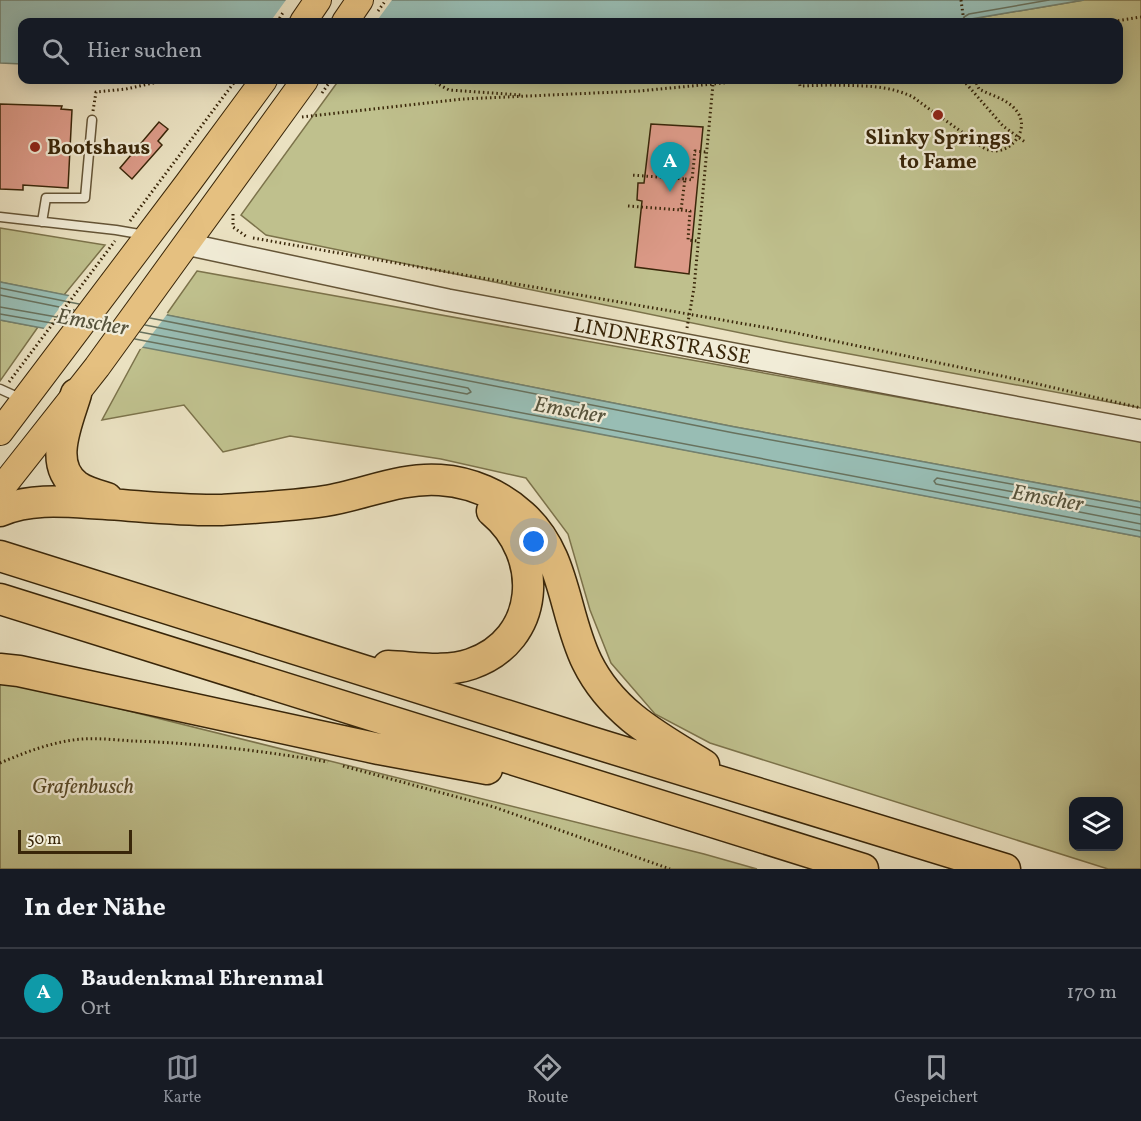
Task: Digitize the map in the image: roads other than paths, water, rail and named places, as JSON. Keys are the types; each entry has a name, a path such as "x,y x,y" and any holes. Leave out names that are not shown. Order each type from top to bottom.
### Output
{"highway":[{"path":"76,394 63,441 61,457 63,468 69,478 84,490 136,505"},
{"path":"3,521 13,506 47,501 218,510 325,501 420,480 458,482 493,495 524,516 547,545 562,579 579,643 598,681 611,698 642,727 740,787"},
{"path":"3,521 54,518 191,527 257,525 317,517 398,498 433,495 454,496 480,503 511,529 521,546 527,566 528,592 521,618 506,641 496,650 472,663 446,669 349,665"},
{"path":"0,556 1005,869"},
{"path":"0,599 863,869"},
{"path":"6,666 380,749 468,766 576,781"}],"main road":[{"path":"306,18 318,0"},
{"path":"348,18 360,0"},
{"path":"0,432 9,393 55,359 261,84"},
{"path":"0,490 97,367 186,244 311,84"},
{"path":"141,246 186,244"}],"street":[{"name":"LINDNERSTRASSE","path":"186,244 448,300 1141,431"}],"lane":[{"path":"42,222 46,198 86,198 92,120"},
{"path":"0,217 123,231 141,246"}],"water":[{"path":"0,0 1084,0 977,18 18,18 18,64 0,63"},
{"name":"Emscher","path":"0,282 735,427 1141,502 1141,537 0,320"}],"place":[{"name":"Slinky Springs to Fame","path":"938,115"},
{"name":"Bootshaus","path":"35,147"},
{"name":"Baudenkmal Ehrenmal","path":"670,192"}],"park label":[{"name":"Grafenbusch","path":"83,786"}]}
